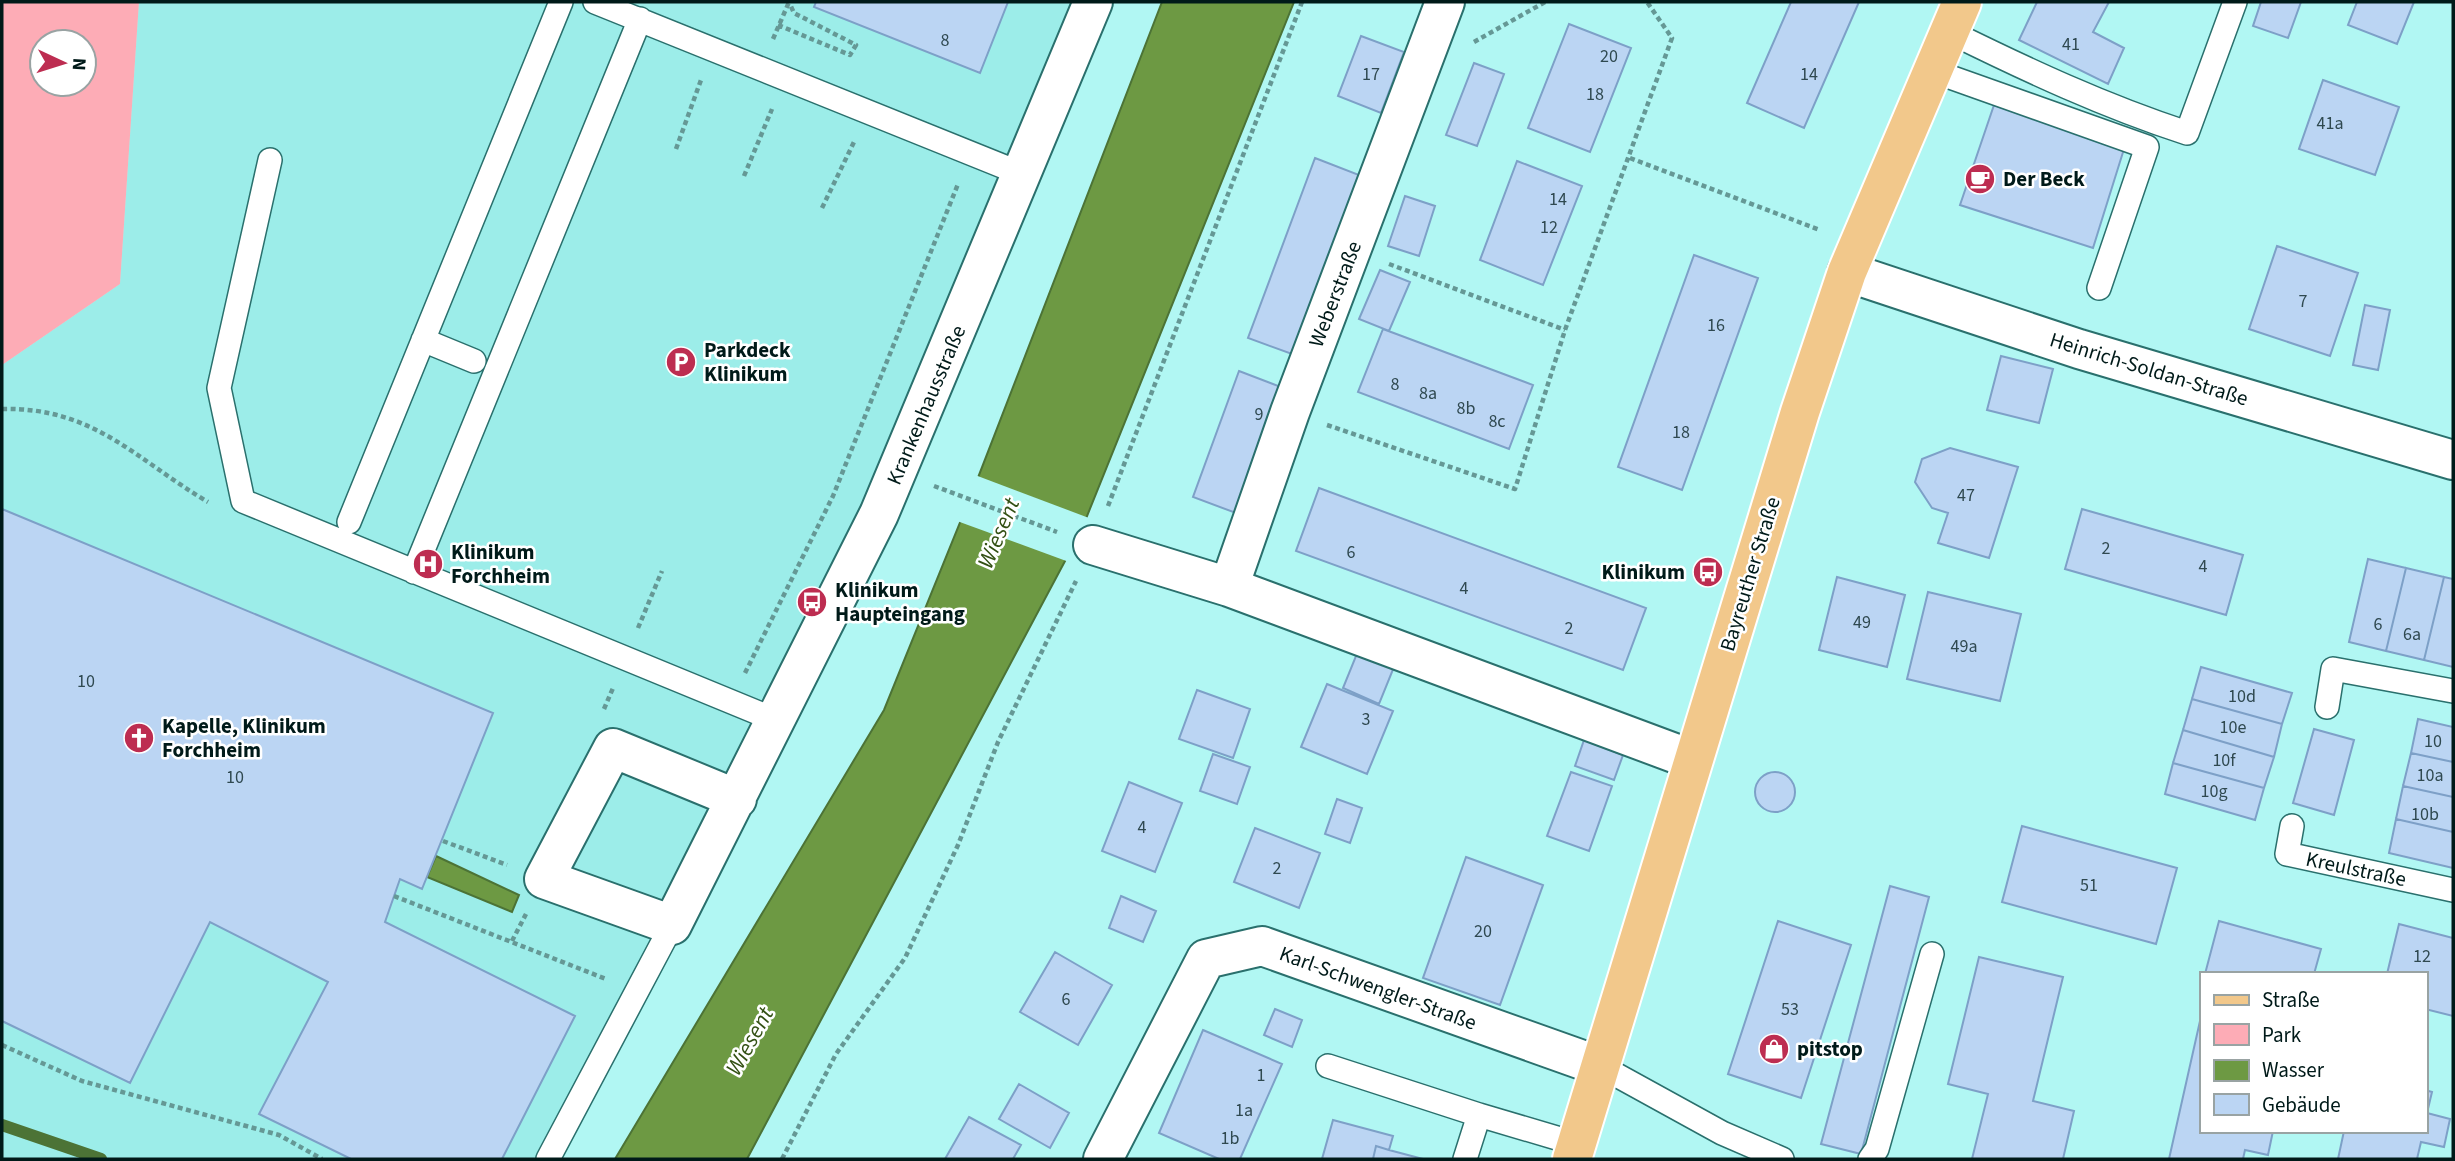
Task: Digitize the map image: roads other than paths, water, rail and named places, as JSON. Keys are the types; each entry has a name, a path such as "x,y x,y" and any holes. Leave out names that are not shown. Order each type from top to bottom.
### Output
{"main road":[{"name":"Bayreuther Straße","path":"1574,1152 1602,1067 1693,760 1852,258 1956,17"}],"street":[{"name":"Krankenhausstraße","path":"672,925 778,721 879,514 1093,2"},
{"name":"Weberstraße","path":"1229,587 1290,412 1445,2"},
{"name":"Heinrich-Soldan-Straße","path":"1852,258 2079,349 2453,460"},
{"path":"1077,539 1229,587 1693,760"},
{"path":"672,925 544,879 613,748 737,799"},
{"name":"Karl-Schwengler-Straße","path":"1103,1159 1206,959 1262,946 1602,1067"}],"lane":[{"path":"349,522 561,2"},
{"path":"595,2 1022,174"},
{"path":"1956,17 2054,83 2125,113 2187,133 2235,2"},
{"path":"414,572 640,19"},
{"path":"1933,71 2147,146 2099,288"},
{"path":"270,160 219,388 243,501 778,721"},
{"path":"423,340 474,361"},
{"path":"2327,707 2333,669 2453,691"},
{"name":"Kreulstraße","path":"2292,826 2287,854 2453,890"},
{"path":"548,1159 672,925"},
{"path":"1870,1159 1877,1149 1932,954"},
{"path":"1328,1066 1479,1115 1574,1152"},
{"path":"1602,1067 1722,1133 1782,1159"},
{"path":"1465,1159 1479,1115"}],"water":[{"name":"Wiesent","path":"1162,2 1294,2 1081,531 747,1159 615,1159 884,710 974,488"},
{"path":"436,856 519,895 512,912 427,877"}],"waterway":[{"path":"2,1125 101,1159"}],"place":[{"name":"Der Beck","path":"1980,179"},
{"name":"Parkdeck Klinikum","path":"681,362"},
{"name":"Klinikum Forchheim","path":"428,564"},
{"name":"Klinikum","path":"1708,572"},
{"name":"Klinikum Haupteingang","path":"812,602"},
{"name":"Kapelle, Klinikum Forchheim","path":"139,738"},
{"name":"pitstop","path":"1774,1049"}]}
